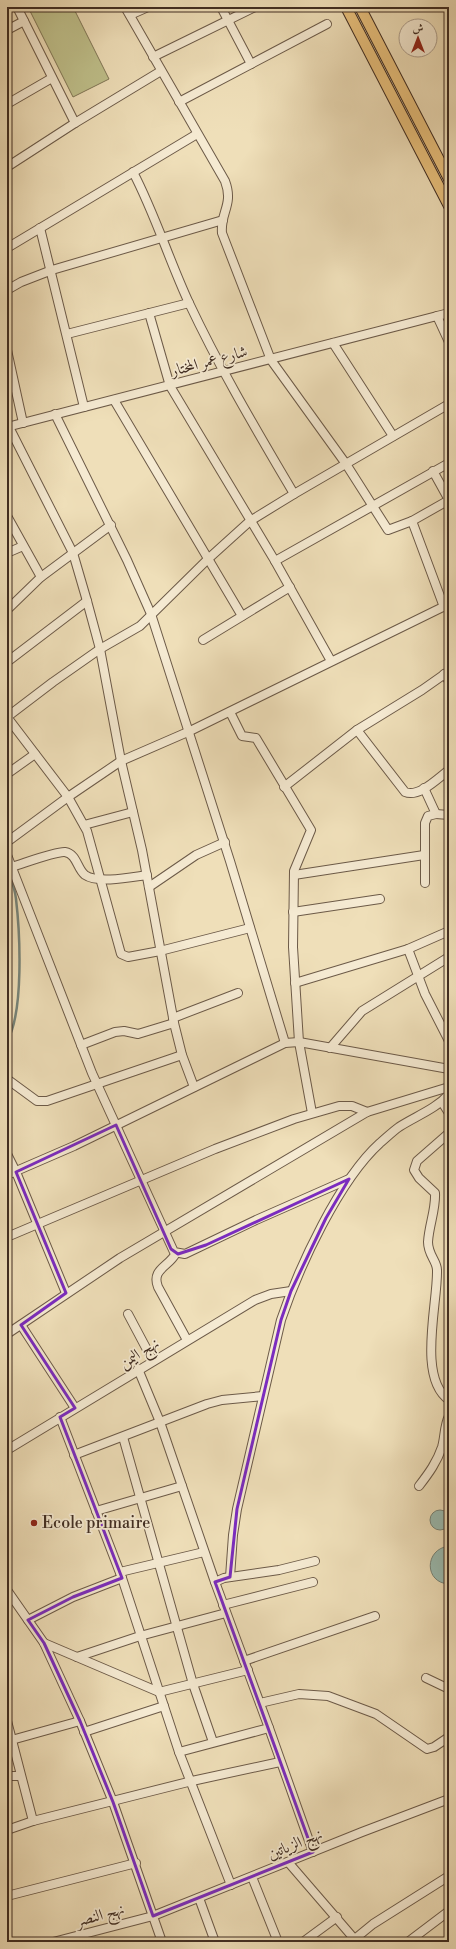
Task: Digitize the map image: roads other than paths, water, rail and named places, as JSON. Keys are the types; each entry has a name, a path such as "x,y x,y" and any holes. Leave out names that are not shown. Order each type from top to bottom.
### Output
{"main road":[{"path":"346,7 449,206"},
{"path":"360,7 449,179"}],"street":[{"path":"17,7 75,123"},
{"path":"125,7 228,189 228,206 222,227 225,240 271,360 346,464 388,530 412,521 449,500 433,471"},
{"path":"130,15 148,7"},
{"path":"221,7 251,64"},
{"path":"153,57 255,7"},
{"path":"7,30 24,21"},
{"path":"179,102 327,24"},
{"path":"7,168 75,123 161,71"},
{"path":"7,104 52,78"},
{"path":"7,248 197,134"},
{"path":"133,172 153,213 189,302 223,372 294,494"},
{"path":"7,290 21,282 52,270 223,220"},
{"path":"40,228 52,270 84,407"},
{"path":"66,334 189,302"},
{"path":"149,313 170,386 250,521 276,561 331,661"},
{"name":"شارع عمر المختار","path":"8,427 271,360 417,320 449,313"},
{"path":"437,316 449,342"},
{"path":"333,343 393,436"},
{"path":"7,350 10,372 23,423"},
{"path":"114,400 242,616"},
{"path":"250,928 160,951 128,957 121,954 93,848 84,825 68,797 7,717 100,649 134,631 208,559 250,521 449,404"},
{"path":"55,414 111,526 151,614 225,842 285,1043"},
{"path":"8,427 72,553 87,601 100,649 121,761 147,875 174,1020 182,1055 194,1087"},
{"path":"276,561 449,463"},
{"path":"7,516 22,546 41,577"},
{"path":"7,842 68,797 121,761 230,712 331,661 446,606 412,521"},
{"path":"7,610 41,577 111,526"},
{"path":"7,553 22,546"},
{"path":"203,640 290,587"},
{"path":"7,662 87,601"},
{"path":"284,787 357,730 446,672 449,682"},
{"path":"230,712 242,736 256,738 311,830 296,865 294,876 293,912 295,983 299,1042 312,1113"},
{"path":"357,730 405,792 412,793 424,788 449,770"},
{"path":"7,774 35,754"},
{"path":"424,788 436,814"},
{"path":"84,825 133,812"},
{"path":"425,883 424,856 426,820 428,816 436,814 449,815"},
{"path":"149,887 196,855 225,842"},
{"path":"11,867 67,852 71,854 85,875 100,878 147,875"},
{"path":"7,855 81,1045 140,1180 172,1249 176,1253 185,1254 256,1220 350,1179"},
{"path":"294,876 424,856"},
{"path":"293,912 380,899"},
{"path":"295,983 408,949 449,931"},
{"path":"408,949 432,1009 449,1041"},
{"path":"330,1048 362,1011 449,957"},
{"path":"81,1045 120,1031 138,1034 238,993"},
{"path":"7,1175 116,1125 285,1043 299,1042 449,1069"},
{"path":"7,1079 37,1101 42,1102 98,1085 182,1055"},
{"path":"7,1334 120,1258 367,1112 449,1087"},
{"path":"230,1577 233,1535 237,1509 281,1320 291,1291 326,1218 350,1179 379,1144 398,1128 442,1102 449,1094"},
{"path":"442,1102 449,1113"},
{"path":"7,1237 37,1223 215,1149 312,1113 345,1105 367,1112"},
{"path":"449,1133 417,1161 414,1170 419,1178 435,1193 428,1242 430,1255 437,1268 431,1347 434,1374 441,1393 449,1400"},
{"path":"7,1154 16,1172 66,1293"},
{"path":"176,1253 171,1261 156,1274 156,1282 187,1340"},
{"name":"نهج اليمن","path":"7,1450 138,1369 255,1300 271,1294 291,1291"},
{"path":"128,1314 152,1361"},
{"path":"21,1325 75,1408"},
{"path":"138,1369 160,1422 204,1552 269,1728 312,1852"},
{"path":"74,1455 222,1400 263,1396"},
{"path":"420,1486 437,1461 443,1445 445,1425 449,1416"},
{"path":"60,1417 121,1575 179,1752 192,1781 231,1885"},
{"path":"123,1437 193,1684 213,1742"},
{"path":"96,1511 182,1486"},
{"path":"28,1620 121,1575 204,1552"},
{"path":"215,1582 230,1577 279,1570 315,1561"},
{"path":"77,1657 313,1582"},
{"path":"7,1590 44,1643 80,1722 136,1863 162,1942"},
{"path":"244,1661 375,1616"},
{"path":"44,1643 159,1692 248,1670"},
{"path":"426,1678 449,1689"},
{"path":"260,1704 299,1694 328,1696 376,1714 427,1749 434,1747 449,1737"},
{"path":"84,1732 164,1706"},
{"path":"7,1721 10,1741 33,1821"},
{"path":"10,1741 80,1722"},
{"path":"179,1752 269,1728"},
{"path":"7,1830 33,1821 192,1781 280,1762"},
{"path":"7,1776 20,1776"},
{"name":"نهج الزياتين","path":"153,1916 312,1852 449,1800"},
{"path":"288,1862 337,1917 354,1941 373,1924 449,1876"},
{"path":"7,1896 136,1863"},
{"path":"252,1877 278,1942"},
{"path":"199,1898 215,1942"},
{"path":"412,1941 449,1911"},
{"name":"نهج النصر","path":"53,1942 153,1916"},
{"path":"302,1942 337,1917"}],"water":[{"path":"440,1510 447,1513 450,1520 447,1527 440,1530 433,1527 430,1520 433,1513"},
{"path":"449,1546 449,1584 441,1582 435,1578 431,1572 430,1566 431,1559 435,1553 441,1548"}],"waterway":[{"path":"7,867 13,883 15,895 19,951 16,1012 7,1041"}],"place":[{"name":"Ecole primaire","path":"34,1523"}]}
